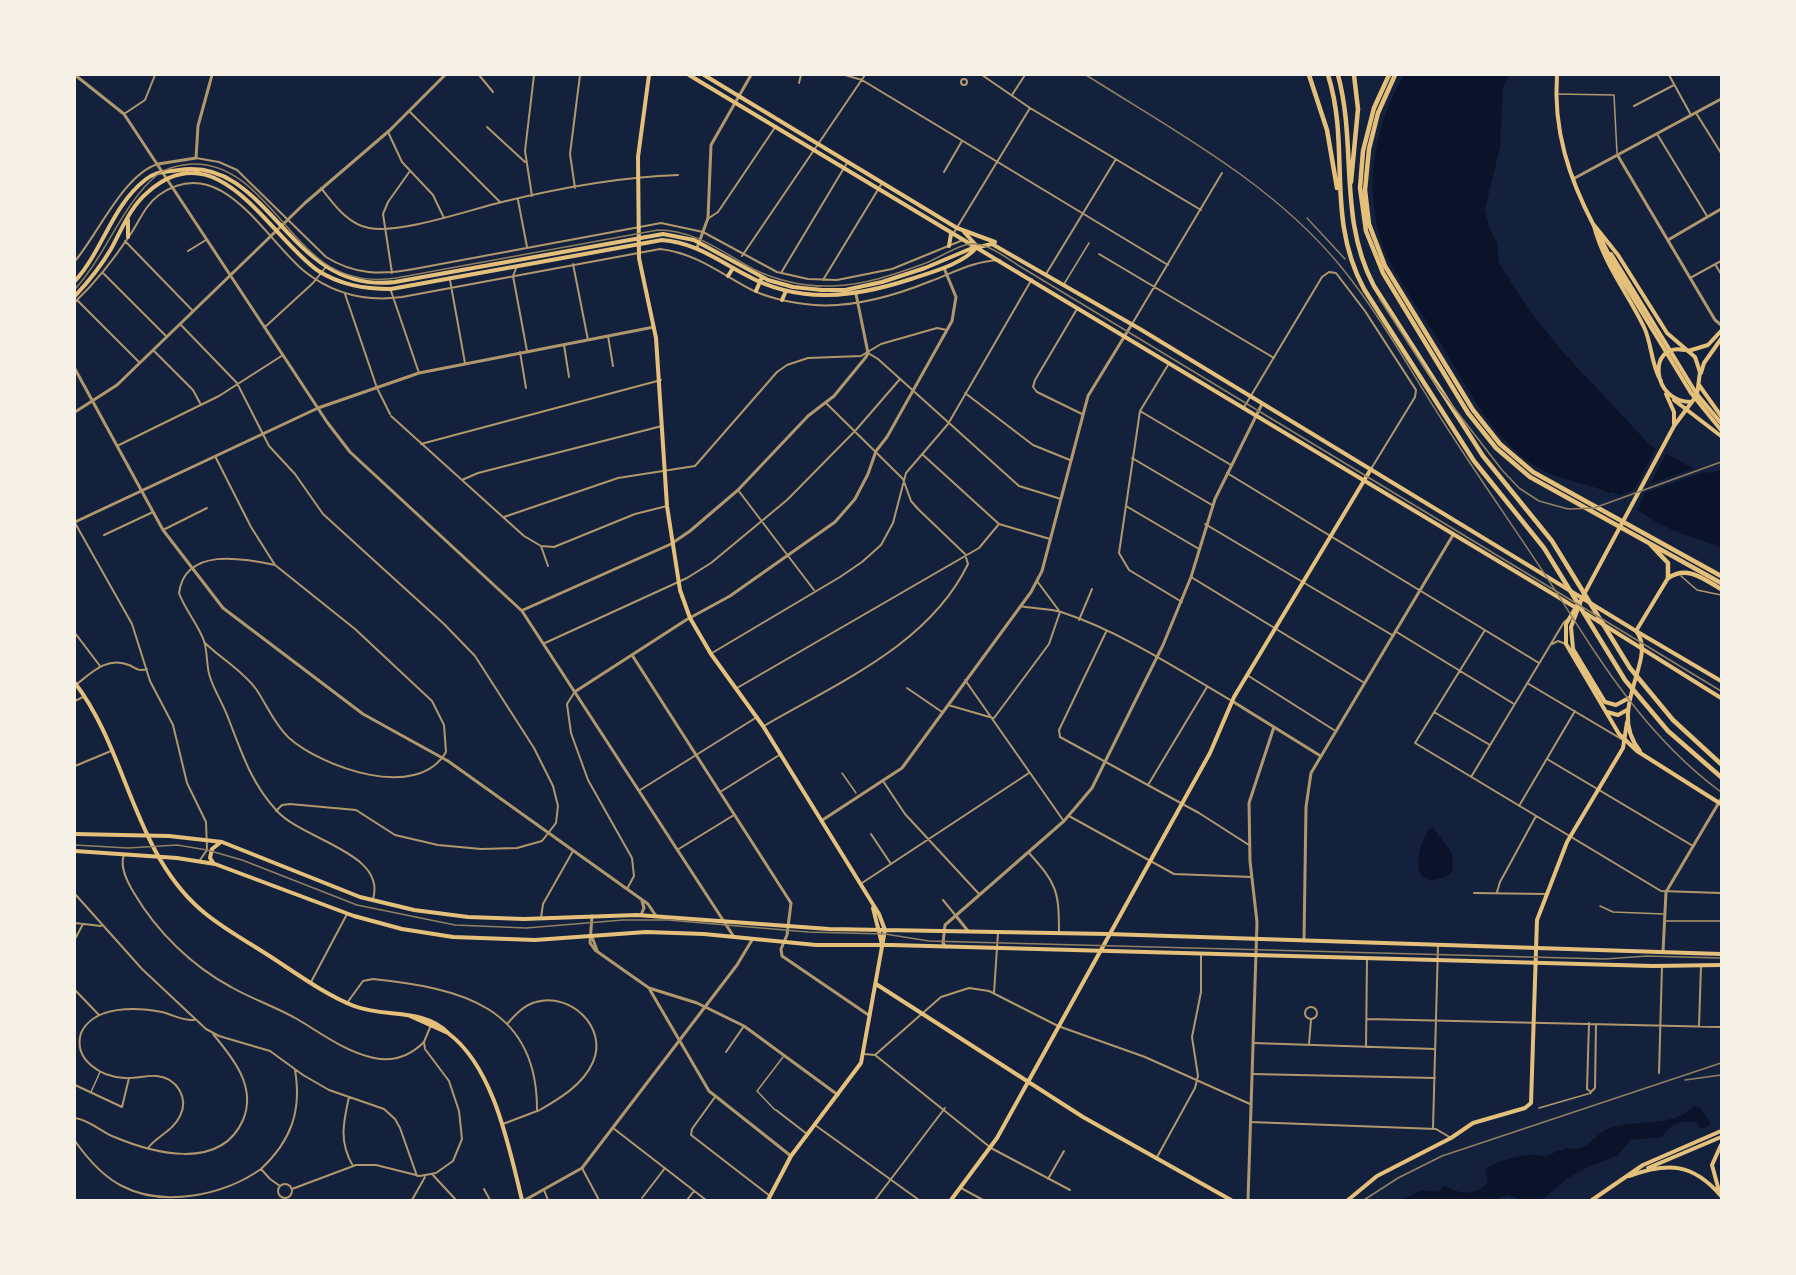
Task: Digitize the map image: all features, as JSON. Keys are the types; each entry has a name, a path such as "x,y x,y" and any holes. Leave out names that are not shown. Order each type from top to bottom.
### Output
{"highway":[{"path":"1310,75 1327,130 1345,241 1365,290 1474,461 1544,548 1625,680 1668,731 1721,777"},
{"path":"1328,75 1334,98 1339,196"},
{"path":"1338,75 1343,97 1349,196 1356,244 1377,292 1483,456 1556,548 1639,681 1678,726 1721,764"},
{"path":"1349,196 1357,114 1354,75"},
{"path":"1389,75 1368,129 1360,180 1364,225 1379,266 1468,413 1496,448 1537,481 1721,583"},
{"path":"1395,75 1373,127 1365,175 1369,224 1385,266 1473,410 1500,444 1540,476 1631,524 1721,576"},
{"path":"1645,539 1678,573"},
{"path":"1666,561 1670,569 1668,578"},
{"path":"1668,578 1678,573 1691,573 1721,589"}],"main road":[{"path":"649,75 639,144 639,252 641,277 654,327 661,380 667,506 678,583 690,618 711,654 781,754 873,908 883,920 885,930 864,1053 859,1067 791,1156 769,1198"},
{"path":"689,75 1125,335 1243,409 1552,593 1721,698"},
{"path":"704,75 962,231 992,241 1132,324 1721,681"},
{"path":"1557,75 1556,94 1560,136 1572,180 1605,246 1652,324 1721,430"},
{"path":"75,281 98,250 129,195 153,173 202,169 225,176 242,188 278,228"},
{"path":"76,299 104,260 128,217 147,193 168,179 194,174 223,181 323,270 348,285 391,289 639,237 668,234 699,243 761,280 800,288 845,290 904,275 977,247 992,244 1008,251"},
{"path":"127,239 128,217"},
{"path":"1594,225 1615,250 1667,333 1698,362 1700,377"},
{"path":"1594,225 1608,266 1644,328 1655,371 1674,414 1674,426"},
{"path":"962,231 977,247"},
{"path":"949,246 952,233"},
{"path":"323,270 348,279 374,284 518,266 639,243 672,241 697,248 733,268 786,291 822,296 856,294 898,283 943,267 969,255 977,247"},
{"path":"728,276 733,268"},
{"path":"756,291 761,280"},
{"path":"782,300 786,291"},
{"path":"1661,381 1659,365 1664,355 1675,349 1688,351 1708,345 1721,331"},
{"path":"1720,802 1625,741 1566,644 1565,632 1569,619 1605,558 1674,426 1693,402 1704,363 1721,339"},
{"path":"1699,385 1721,416"},
{"path":"1664,388 1686,411 1721,436"},
{"path":"1669,395 1678,401 1693,402"},
{"path":"1713,418 1721,423"},
{"path":"951,1200 991,1148 1220,734 1232,701 1246,675 1371,469"},
{"path":"1636,631 1668,578"},
{"path":"1576,608 1570,636 1572,647 1603,698 1612,705 1629,698"},
{"path":"1347,1200 1379,1175 1451,1138 1475,1122 1524,1108 1531,1103 1537,922 1570,836 1625,741 1629,698 1642,649 1640,637 1636,631"},
{"path":"76,684 96,713 149,836 181,889 203,912 347,1003 381,1013 433,1021 448,1033 466,1052 484,1080 503,1124 524,1200"},
{"path":"1606,712 1617,715 1628,707"},
{"path":"1627,722 1631,740 1642,754"},
{"path":"75,834 149,836 222,842 330,887 373,900 454,916 540,918 641,915 789,926 885,930 1108,934 1721,954"},
{"path":"215,864 210,858 212,849 222,842"},
{"path":"75,851 215,864 347,914 402,929 468,938 527,940 656,932 784,943 1201,953 1437,962 1721,965"},
{"path":"873,908 883,945"},
{"path":"876,984 1083,1117 1231,1200"},
{"path":"410,1016 448,1033"},
{"path":"1592,1200 1649,1162 1721,1131"},
{"path":"1618,1181 1721,1137"},
{"path":"1721,1145 1715,1154 1712,1166 1721,1196"},
{"path":"1636,1173 1662,1167 1683,1169 1705,1179 1721,1196"}],"street":[{"path":"75,75 124,114 334,431 366,469 522,611 545,643 734,937"},
{"path":"124,114 145,100 155,75"},
{"path":"196,158 198,126 212,75"},
{"path":"75,412 117,385 278,228 387,132 445,75"},
{"path":"479,75 493,92"},
{"path":"532,196 525,163 534,75"},
{"path":"575,188 570,154 580,75"},
{"path":"693,256 708,218 711,145 751,75"},
{"path":"799,82 801,75"},
{"path":"845,75 862,80 1168,265"},
{"path":"742,256 866,75"},
{"path":"966,80 969,75"},
{"path":"982,75 1030,108 1201,210"},
{"path":"988,79 991,75"},
{"path":"1012,95 1025,75"},
{"path":"1669,75 1691,116"},
{"path":"1634,106 1675,85"},
{"path":"1556,94 1614,95 1618,156 1715,320 1721,326"},
{"path":"1572,180 1721,99"},
{"path":"952,233 1030,108"},
{"path":"409,111 500,202"},
{"path":"1696,113 1721,153"},
{"path":"708,218 718,212 776,126"},
{"path":"488,127 525,163"},
{"path":"387,132 393,148 410,171 433,195 444,218"},
{"path":"1657,134 1707,217"},
{"path":"944,172 963,141"},
{"path":"75,261 130,183 158,164 196,158 219,162 237,170 318,250 335,262 365,273 392,273 639,226 672,224 703,232 742,256 781,273 823,280 844,280 879,272 963,240"},
{"path":"1046,274 1116,159"},
{"path":"781,273 848,162"},
{"path":"392,273 383,214 388,202 410,171"},
{"path":"821,821 902,768 1038,581 1082,414 1094,386 1222,173"},
{"path":"321,188 353,222 370,229 384,229 444,218 500,202 575,188 638,177 678,175"},
{"path":"140,363 76,299 102,272 152,201 173,187 199,183 222,189 303,270 316,279 345,294 375,299 394,298 660,249 693,256 756,291 782,300 822,305 858,303 901,292 973,263 1000,260"},
{"path":"823,280 882,183"},
{"path":"518,199 527,247"},
{"path":"1668,240 1721,209"},
{"path":"127,239 193,311"},
{"path":"188,251 207,239"},
{"path":"1063,285 1089,243"},
{"path":"1099,254 1274,358"},
{"path":"1690,278 1721,261"},
{"path":"573,264 588,340"},
{"path":"1715,264 1721,274"},
{"path":"518,266 513,276 527,351"},
{"path":"627,889 634,871 630,853 598,800 571,733 567,704 576,692 690,618 730,596 789,556 845,512 862,488 876,451 887,437 948,330 956,301 943,267"},
{"path":"265,327 323,270"},
{"path":"102,272 166,337"},
{"path":"1243,409 1322,278 1329,272 1338,276 1365,310 1414,386 1415,397 1371,469"},
{"path":"449,275 465,363"},
{"path":"711,654 862,562 881,545 893,523 903,479 948,424 1032,279"},
{"path":"391,289 419,373"},
{"path":"345,294 377,388 391,415 531,542 541,546 563,545 635,514 667,506"},
{"path":"856,294 868,353 1019,486 1060,500"},
{"path":"1078,307 1033,387 1082,414"},
{"path":"180,324 237,383 261,435 334,526 444,624 489,675 534,748 553,786 558,806 556,823 550,834 542,841 517,848 459,848 395,835 350,809 290,804 282,805 276,811"},
{"path":"197,861 206,854 205,820 188,784 173,725 147,669 127,614 75,523 318,408 419,373 654,327"},
{"path":"522,611 671,544 690,531 738,490 808,416 826,403 868,353 881,344 937,328 948,330"},
{"path":"608,336 613,366"},
{"path":"564,344 569,377"},
{"path":"153,350 193,390 201,404"},
{"path":"520,352 526,388"},
{"path":"504,517 618,478 695,466 777,372 787,364 808,358 842,359 868,353"},
{"path":"117,446 201,404 283,355"},
{"path":"1169,363 1140,411 1119,553 1129,570 1182,602"},
{"path":"75,369 163,530 229,613 363,714 443,758 573,850 650,905 656,916"},
{"path":"545,643 678,583 711,563 787,500 855,431 900,379"},
{"path":"421,444 661,380"},
{"path":"966,393 1033,445 1070,460"},
{"path":"763,726 898,647 929,618 964,572 968,560 965,554 918,509 908,494 903,479 826,403"},
{"path":"947,948 943,943 943,930 1064,821 1092,788 1182,602 1212,506 1262,404"},
{"path":"1140,411 1231,465"},
{"path":"462,481 477,473 662,426"},
{"path":"922,454 999,524 1050,540"},
{"path":"204,642 249,680 283,732 320,758 366,774 402,778 425,772 443,758 447,747 444,725 439,711 424,691 355,630 275,565 251,528 215,456"},
{"path":"1132,458 1212,506"},
{"path":"1227,473 1539,663"},
{"path":"738,490 815,591"},
{"path":"1126,506 1199,549"},
{"path":"163,530 207,508"},
{"path":"104,536 153,512"},
{"path":"736,689 985,543 999,524"},
{"path":"1205,524 1392,635"},
{"path":"1304,940 1308,783 1334,730 1453,535"},
{"path":"541,546 548,566"},
{"path":"275,565 243,558 227,558 202,563 192,568 182,579 179,593 204,642 210,677 253,779 276,811 298,829 347,853 366,867 375,883 373,900"},
{"path":"1678,573 1697,590 1721,595"},
{"path":"1191,577 1363,682"},
{"path":"1038,581 1060,612"},
{"path":"1079,620 1092,589"},
{"path":"1020,606 1060,612 1157,657 1320,755"},
{"path":"993,718 1049,644 1060,612"},
{"path":"1471,777 1539,663 1569,619"},
{"path":"1485,630 1415,743 1666,892 1721,893"},
{"path":"1395,631 1514,704"},
{"path":"1106,632 1059,730 1064,740 1107,761 1249,846"},
{"path":"75,633 100,667"},
{"path":"1550,646 1558,641 1566,644"},
{"path":"632,655 791,903 789,926 781,955 870,1016"},
{"path":"76,684 100,667 119,662 139,670 147,669"},
{"path":"1246,675 1334,730"},
{"path":"965,680 1064,821"},
{"path":"1527,683 1625,741"},
{"path":"1148,785 1207,687"},
{"path":"908,688 942,713"},
{"path":"75,702 85,695"},
{"path":"948,705 993,718"},
{"path":"1518,806 1575,711"},
{"path":"1434,712 1490,745"},
{"path":"639,790 697,757 757,717"},
{"path":"1248,1200 1256,955 1253,877 1249,846 1250,795 1274,727"},
{"path":"75,766 111,751"},
{"path":"720,792 781,754"},
{"path":"1547,759 1693,846"},
{"path":"842,773 856,793"},
{"path":"859,885 1029,773"},
{"path":"883,781 903,811 980,895"},
{"path":"1663,952 1666,892 1720,802"},
{"path":"677,850 734,814"},
{"path":"1069,816 1148,862 1174,874 1253,877"},
{"path":"1497,892 1500,882 1536,816"},
{"path":"871,834 891,864"},
{"path":"540,918 543,904 573,850"},
{"path":"1029,853 1055,885 1059,906 1059,933"},
{"path":"124,855 122,864 128,881 154,922 178,949 229,986 295,1018 351,1050 374,1058 396,1058 405,1055 424,1042 431,1024"},
{"path":"1474,893 1546,894"},
{"path":"75,894 101,926 142,969 213,1033 234,1062 245,1083 248,1103 241,1124 223,1143 206,1152 176,1153 148,1148 109,1135 75,1118"},
{"path":"641,900 644,906 641,915"},
{"path":"943,900 968,931"},
{"path":"1600,906 1613,912 1664,914"},
{"path":"311,982 347,914"},
{"path":"592,916 590,945 599,953 649,988 705,1006 744,1026 838,1095"},
{"path":"1664,921 1721,921"},
{"path":"75,924 101,926"},
{"path":"75,939 83,924"},
{"path":"994,993 999,931"},
{"path":"524,1200 582,1168 750,947 752,940"},
{"path":"1433,1128 1438,944"},
{"path":"1156,1159 1197,1082 1192,1037 1201,992 1201,953"},
{"path":"1366,1047 1368,958"},
{"path":"1699,1026 1701,964"},
{"path":"1659,1073 1662,966"},
{"path":"347,1003 363,981 376,979 462,996 491,1009 507,1024 529,1056 537,1084 537,1111"},
{"path":"649,988 702,1083 715,1097 791,1156"},
{"path":"875,1055 922,1012 951,992 973,988 994,993 1058,1026 1145,1057 1251,1105"},
{"path":"76,990 99,1015"},
{"path":"503,1124 537,1111 567,1093 589,1069 595,1054 593,1033 584,1014 568,1004 553,1000 536,1002 507,1024"},
{"path":"1310,1044 1311,1019 1317,1013 1311,1006 1304,1014 1311,1019"},
{"path":"148,1148 169,1131 179,1118 183,1107 182,1095 174,1083 162,1077 129,1078 100,1072 85,1060 79,1043 84,1027 99,1015 138,1010 195,1019"},
{"path":"1367,1019 1721,1027"},
{"path":"1589,1023 1587,1089 1591,1092"},
{"path":"1539,1108 1591,1092 1594,1089 1596,1024"},
{"path":"726,1052 744,1026"},
{"path":"213,1033 270,1051 295,1070 329,1090 384,1109 395,1119 417,1176"},
{"path":"292,1189 323,1180 352,1166 376,1165 417,1176 432,1174 455,1159 462,1132 451,1086 428,1055 424,1042"},
{"path":"1253,1043 1435,1049"},
{"path":"864,1053 875,1055 945,1108 991,1148 1070,1190"},
{"path":"784,1055 757,1091 807,1135"},
{"path":"75,1142 113,1180 146,1194 181,1196 214,1191 242,1181 261,1168 285,1143 294,1124 298,1094 295,1070"},
{"path":"91,1093 100,1072"},
{"path":"1252,1074 1435,1078"},
{"path":"75,1084 122,1107 129,1078"},
{"path":"349,1097 342,1139 352,1166"},
{"path":"715,1097 692,1129 691,1135 769,1198"},
{"path":"875,1200 945,1108"},
{"path":"1250,1122 1433,1128 1451,1138"},
{"path":"815,1125 919,1200"},
{"path":"613,1128 706,1200"},
{"path":"1048,1179 1064,1151"},
{"path":"261,1168 269,1179 280,1185 287,1184 292,1189"},
{"path":"582,1168 599,1200"},
{"path":"642,1198 665,1168"},
{"path":"432,1174 456,1200"},
{"path":"412,1200 424,1183 425,1175"},
{"path":"280,1185 278,1197 289,1198 292,1189"},
{"path":"961,1188 982,1200"},
{"path":"484,1189 490,1200"},
{"path":"544,1190 548,1200"},
{"path":"687,1200 694,1191"}],"water":[{"path":"1404,75 1509,75 1503,87 1500,147 1485,209 1489,227 1497,242 1499,263 1530,311 1561,350 1650,445 1703,473 1721,471 1721,548 1666,527 1605,491 1538,468 1502,438 1480,409 1400,281 1380,236 1373,189 1374,165 1384,118"},
{"path":"1433,828 1452,853 1453,871 1448,876 1431,881 1421,876 1419,858 1426,834 1429,829"},
{"path":"1694,1106 1700,1107 1710,1122 1709,1126 1701,1129 1695,1122 1680,1122 1672,1126 1662,1137 1631,1140 1617,1156 1590,1166 1568,1178 1542,1200 1520,1200 1509,1195 1492,1200 1401,1200 1422,1190 1438,1192 1445,1185 1456,1191 1473,1192 1488,1182 1485,1171 1504,1160 1532,1155 1545,1157 1565,1148 1579,1149 1599,1134 1616,1126 1675,1118"}],"pier":[{"path":"1657,446 1667,452 1650,484 1698,467 1706,471 1645,493 1639,505 1641,511 1638,507 1636,511 1625,506 1626,500 1618,503 1610,498 1617,496 1608,494 1612,492 1620,495 1634,490"}],"tram line":[{"path":"75,289 96,261 124,214 145,187 165,170 191,164 212,166 231,174 263,200 307,249 323,262 348,275 367,279 396,278 658,230 696,238 772,277 823,286 857,284 926,263 964,245 982,245 1000,253 1721,691"},
{"path":"75,845 128,848 177,845 207,850 242,860 357,905 455,925 526,928 623,920 668,920 808,932 885,934 929,941 1605,959 1647,956 1721,958"},
{"path":"1364,1200 1398,1178 1442,1156 1721,1063"},
{"path":"1685,1080 1721,1075"}],"railway":[{"path":"1086,75 1189,139 1255,185 1286,210 1342,268 1383,325 1458,444 1609,673 1671,748 1721,792"},
{"path":"1307,218 1345,259"},
{"path":"1379,298 1431,378 1502,470 1519,488 1539,501 1568,509 1594,508 1721,462"}]}
